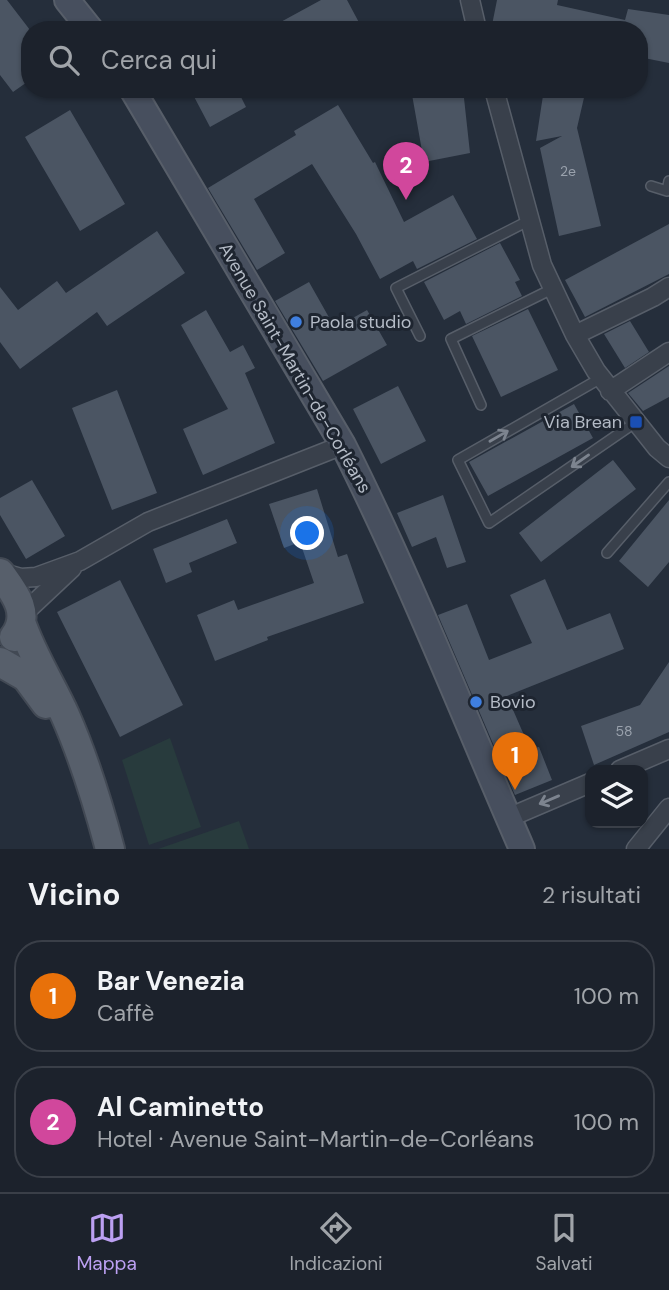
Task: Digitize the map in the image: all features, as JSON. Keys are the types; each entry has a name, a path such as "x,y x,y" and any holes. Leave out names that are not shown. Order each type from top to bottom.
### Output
{"main road":[{"path":"0,573 18,598 28,644 81,750 110,849"},
{"path":"0,651 19,630 22,618"},
{"path":"0,662 26,677 48,707 67,748 92,790"}],"street":[{"path":"67,0 84,21"},
{"path":"470,0 475,21"},
{"name":"Avenue Saint-Martin-de-Corléans","path":"137,98 343,445 412,592 522,849"},
{"path":"496,98 542,265 552,289 575,335 606,385 657,448 669,458"},
{"path":"575,335 669,287"},
{"path":"606,385 669,352"},
{"path":"0,573 21,578 36,577 80,561 148,522 343,445"},
{"path":"22,618 80,561"},
{"path":"632,765 669,749"},
{"path":"508,818 585,785"},
{"path":"636,849 669,808"}],"lane":[{"path":"651,186 667,191 669,181"},
{"path":"421,336 396,288 530,220"},
{"path":"481,405 451,339 552,289"},
{"path":"606,385 458,460 489,523 636,422"},
{"path":"607,553 669,482"}],"shaded area":[{"path":"170,738 201,827 149,845 122,760"},
{"path":"239,821 249,849 158,849"}],"building":[{"path":"0,0 7,0 23,21 21,86 13,92 0,75"},
{"path":"321,0 347,0 358,21 282,21"},
{"path":"497,0 558,0 557,5 625,20 628,9 669,15 669,63 648,59 648,21 493,21"},
{"path":"195,98 242,98 246,107 210,127"},
{"path":"413,98 464,98 470,153 424,162"},
{"path":"543,98 584,98 577,128 601,226 559,236 540,148 562,136 536,141"},
{"path":"338,105 373,163 375,162 404,222 453,195 477,239 417,269 413,261 380,279 356,234 312,164 254,199 285,253 257,270 208,188 296,135 294,131"},
{"path":"70,110 125,204 80,231 25,137"},
{"path":"669,224 669,274 585,317 565,280"},
{"path":"157,231 185,273 107,326 97,312 20,369 0,342 0,287 18,310 57,281 66,293"},
{"path":"500,243 520,280 515,282 522,296 466,324 460,311 444,320 424,282"},
{"path":"309,282 335,328 367,310 387,345 323,381 275,301"},
{"path":"528,309 558,370 501,397 472,336"},
{"path":"206,310 230,352 243,345 255,368 245,373 275,443 203,475 183,429 228,409 181,325"},
{"path":"630,321 649,352 625,368 604,334"},
{"path":"669,366 669,397 643,411 628,393"},
{"path":"398,386 426,441 381,464 353,409"},
{"path":"117,390 157,493 112,510 72,408"},
{"path":"574,404 593,438 488,496 469,462"},
{"path":"613,460 636,489 541,562 519,533"},
{"path":"32,480 65,536 26,559 0,515 0,498"},
{"path":"317,489 338,557 347,554 364,603 267,637 268,640 215,661 197,615 234,600 238,610 314,583 300,542 284,548 269,504"},
{"path":"443,495 466,562 447,568 436,537 412,547 397,513"},
{"path":"669,500 669,562 648,587 619,561"},
{"path":"227,519 237,543 189,563 192,572 166,583 153,549"},
{"path":"545,579 567,630 610,613 624,649 507,696 530,749 539,747 552,780 515,795 438,615 467,604 489,660 532,643 510,595"},
{"path":"120,580 183,705 120,737 57,612"},
{"path":"669,662 669,732 594,765 581,726 640,705"}],"place":[{"name":"Al Caminetto","path":"406,200"},
{"name":"Paola studio","path":"296,322"},
{"name":"Via Brean","path":"636,422"},
{"name":"Bovio","path":"476,702"},
{"name":"Bar Venezia","path":"515,790"}]}
